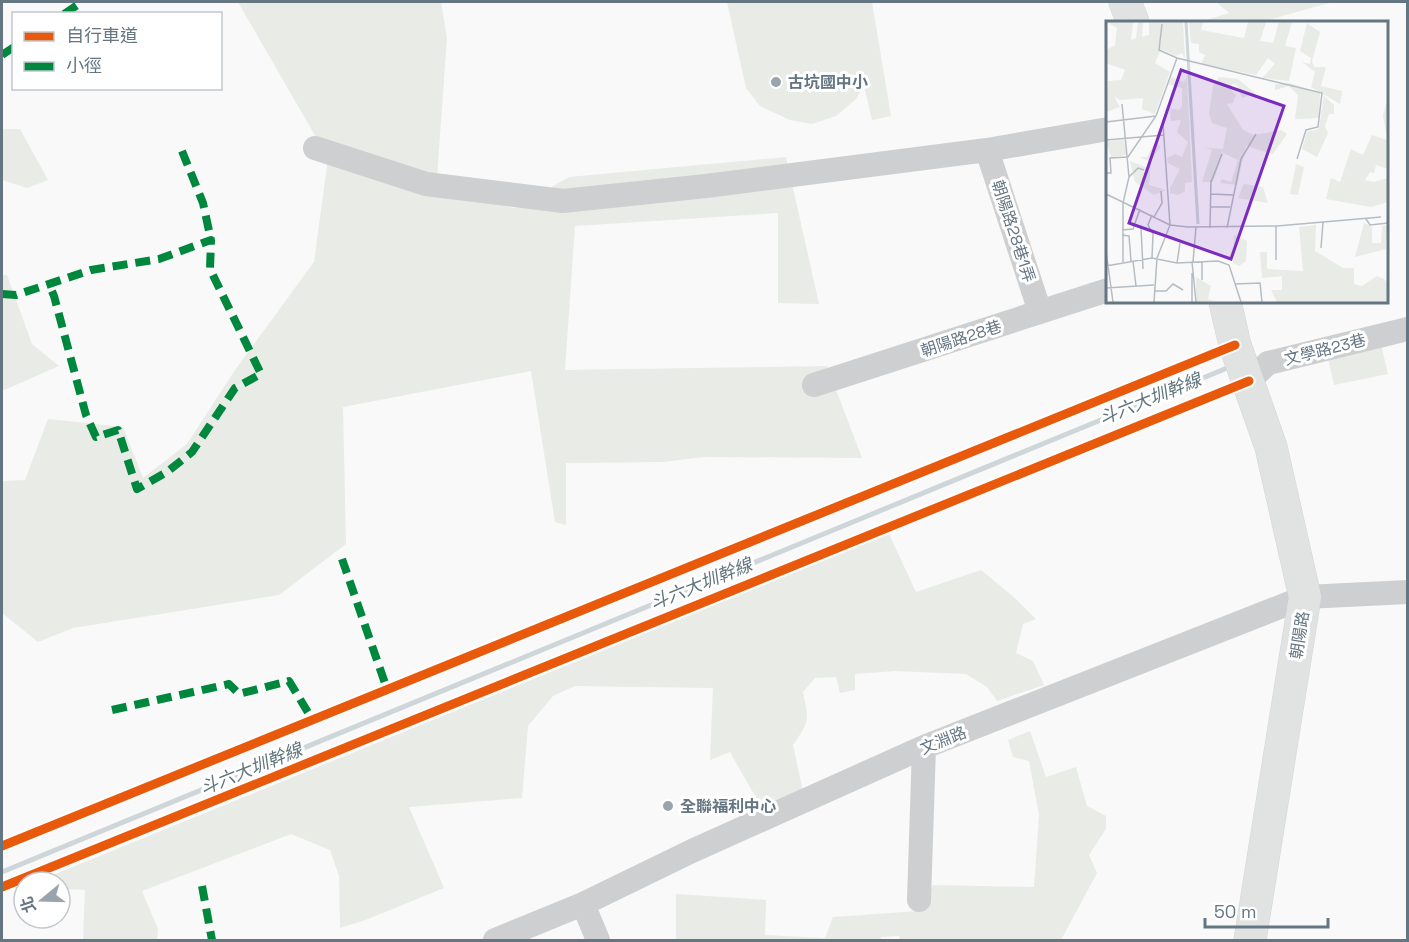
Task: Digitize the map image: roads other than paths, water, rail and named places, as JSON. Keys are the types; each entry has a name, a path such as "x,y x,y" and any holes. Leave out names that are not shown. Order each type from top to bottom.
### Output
{"main road":[{"path":"1125,2 1133,21"},
{"name":"朝陽路","path":"1225,303 1235,345 1271,447 1305,597 1250,940"}],"street":[{"path":"315,148 426,183 563,201 706,186 987,150 1106,129"},
{"name":"朝陽路28巷1弄","path":"987,150 1040,312"},
{"name":"朝陽路28巷","path":"814,385 1106,290"},
{"name":"文學路23巷","path":"1249,381 1268,363 1407,329"},
{"name":"文淵路","path":"495,940 583,904 692,851 924,747 1305,597 1407,592"},
{"path":"919,900 924,747"},
{"path":"583,904 598,940"}],"waterway":[{"name":"斗六大圳幹線","path":"2,872 1232,366"}],"place":[{"name":"古坑國中小","path":"776,82"},
{"name":"全聯福利中心","path":"668,806"}]}
